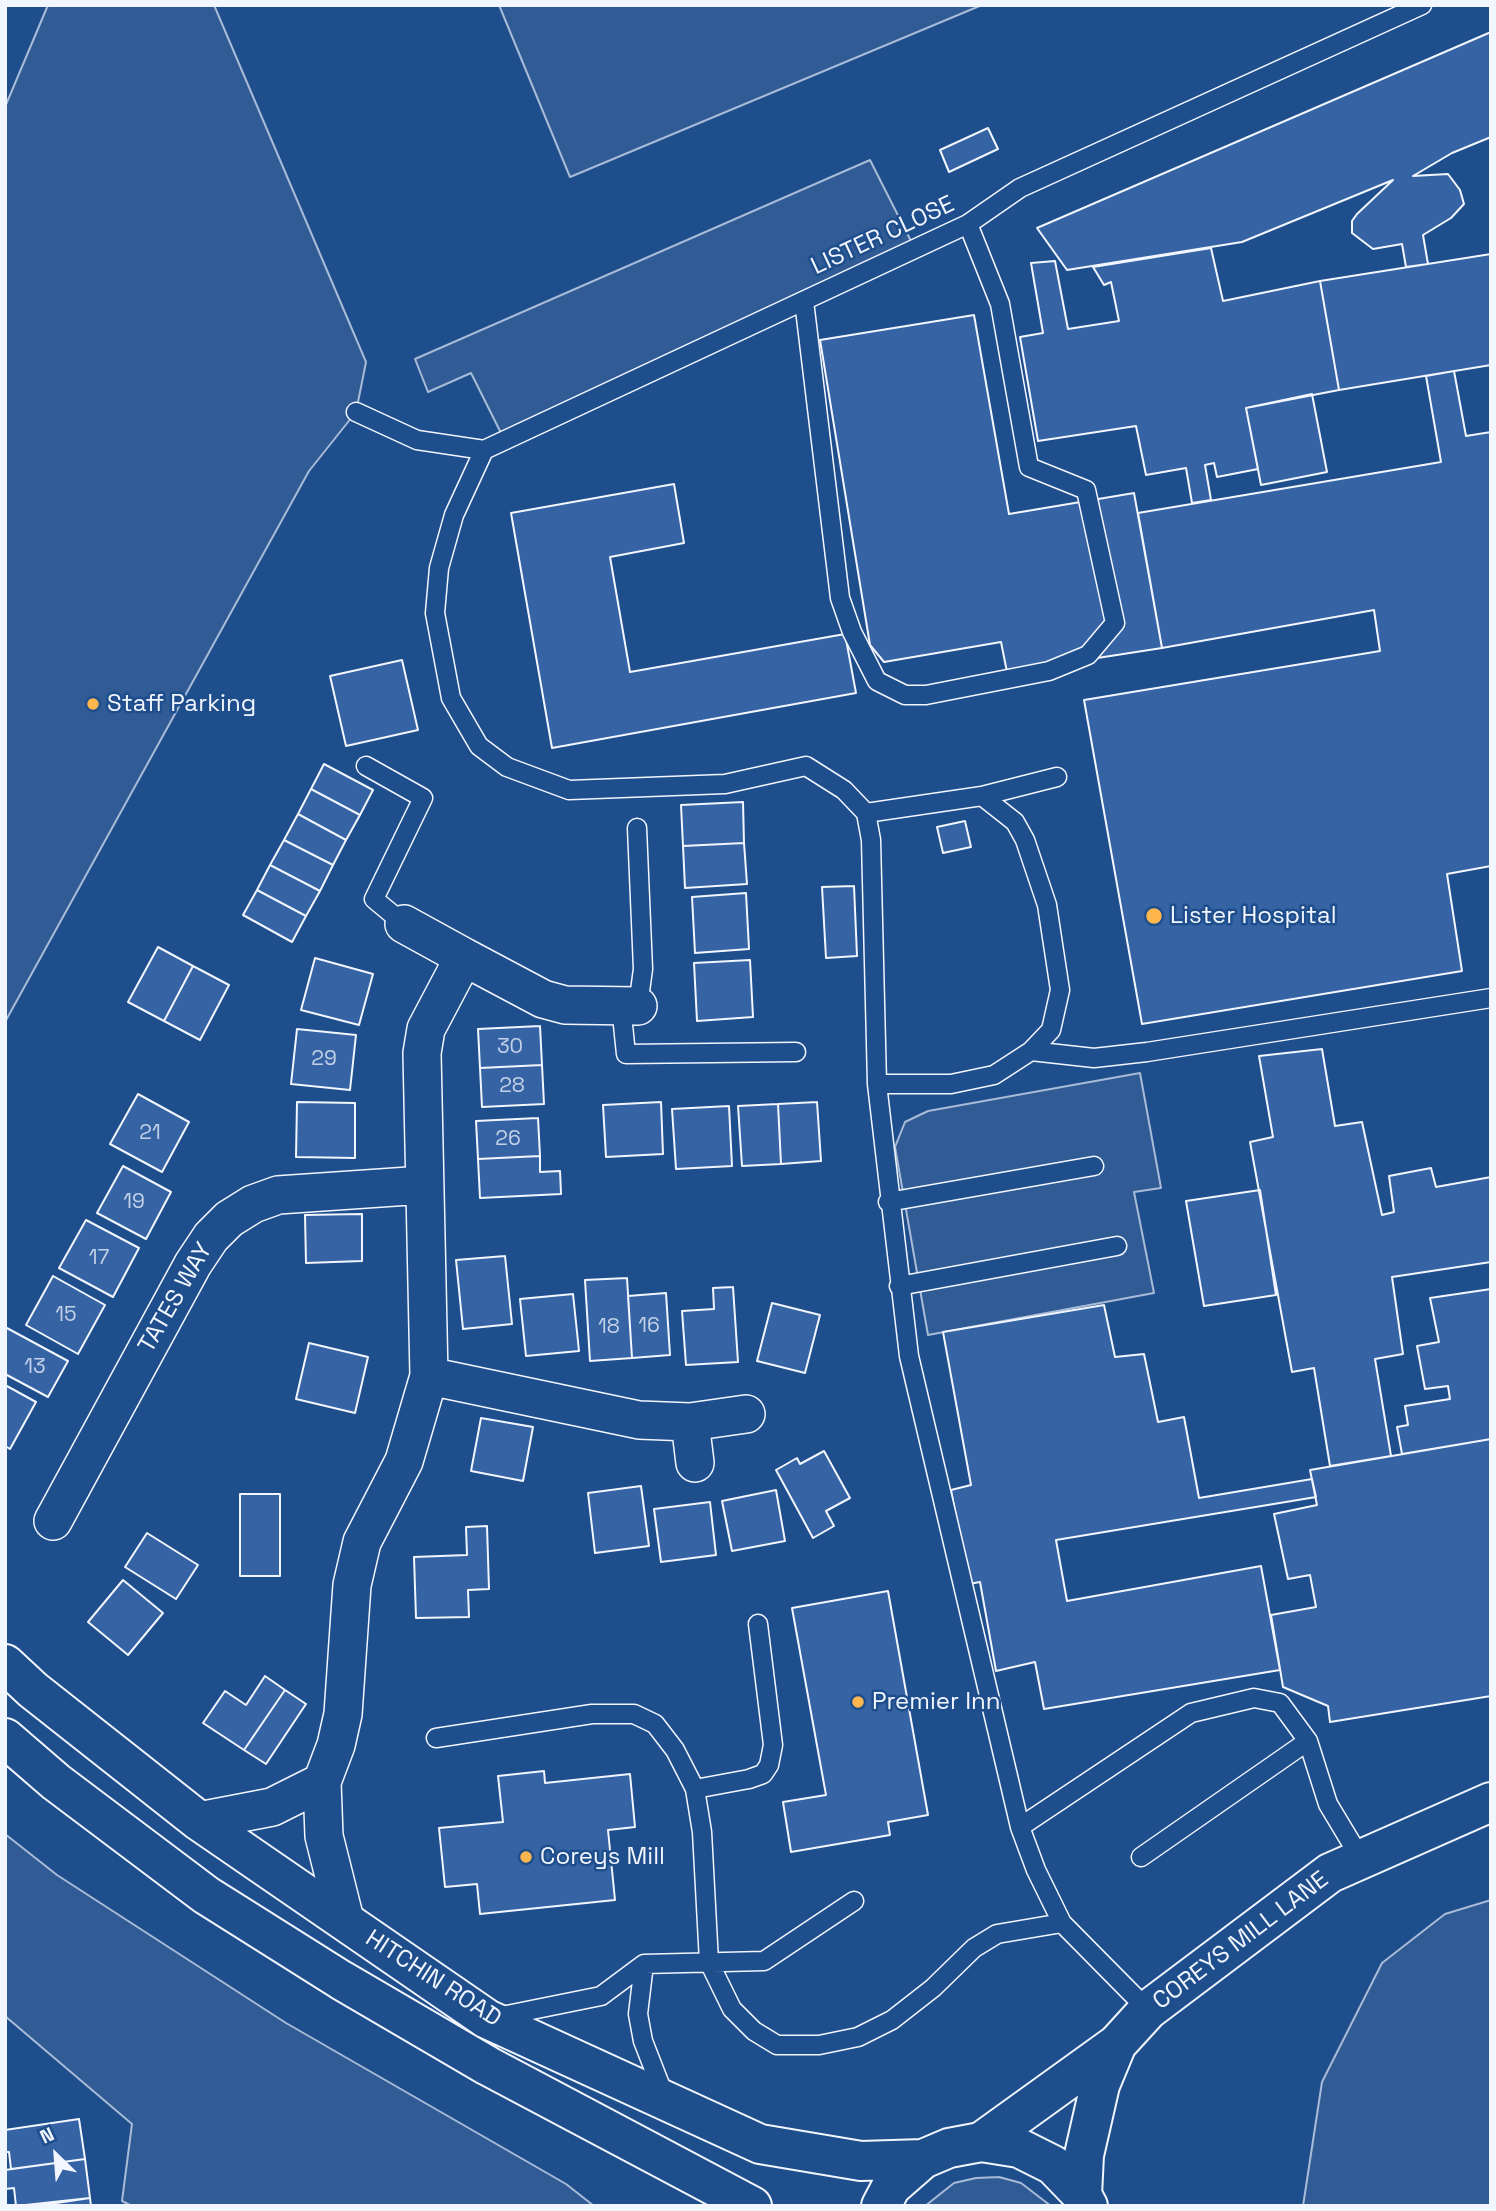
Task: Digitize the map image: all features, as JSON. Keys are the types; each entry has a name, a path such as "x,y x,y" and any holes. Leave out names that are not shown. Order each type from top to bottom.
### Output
{"main road":[{"name":"HITCHIN ROAD","path":"5,1664 33,1690 199,1821 487,2019 760,2144 860,2161 923,2159"},
{"name":"HITCHIN ROAD","path":"5,1738 56,1782 206,1895 341,1980 488,2066 752,2206"},
{"name":"COREYS MILL LANE","path":"981,2142 1117,2043 1148,2010 1330,1873 1491,1802"},
{"name":"COREYS MILL LANE","path":"1085,2200 1084,2155 1100,2085 1117,2043"},
{"name":"HITCHIN ROAD","path":"881,2206 891,2188 923,2159 949,2148 981,2142 1019,2148 1053,2165 1085,2200"}],"street":[{"path":"404,924 542,999 565,1005 630,1006"},
{"path":"345,1920 324,1836 322,1782 336,1745 343,1714 352,1585 362,1542 404,1461 429,1377 420,1079 426,1029 464,957"},
{"name":"TATES WAY","path":"53,1521 193,1264 211,1237 229,1219 253,1204 278,1195 424,1185"},
{"path":"429,1377 498,1388 599,1414 639,1420 690,1422 746,1414"},
{"path":"690,1422 695,1464"},
{"path":"199,1821 272,1807 322,1782"}],"lane":[{"name":"LISTER CLOSE","path":"484,450 968,224 1020,188 1422,5"},
{"path":"804,301 839,598 852,632 877,681 905,695 926,695 1049,671 1088,655 1115,623 1086,490 1029,467 1000,304 968,224"},
{"path":"356,412 417,440 484,450 454,515 439,568 435,612 451,698 480,746 507,767 569,790 725,784 806,766 844,790 866,813 871,840 877,1084 888,1202 912,1369 1020,1827 1036,1870 1062,1923 1148,2010"},
{"path":"366,766 423,798 374,899 404,924"},
{"path":"866,813 982,796 1057,777"},
{"path":"877,1084 951,1084 994,1075 1031,1051 1051,1030 1060,990 1047,905 1025,840 1015,822 982,796"},
{"path":"638,828 643,969 630,1006 626,1054 796,1052"},
{"path":"1031,1051 1094,1058 1147,1052 1491,998"},
{"path":"888,1202 1094,1166"},
{"path":"900,1286 1117,1246"},
{"path":"695,1789 749,1779 763,1774 769,1765 773,1745 758,1624"},
{"path":"1020,1827 1191,1713 1215,1705 1254,1698 1280,1703 1308,1741 1328,1804 1361,1859"},
{"path":"436,1738 592,1714 634,1714 655,1724 675,1750 695,1789 702,1832 709,1962 732,2009 754,2031 777,2045 818,2045 858,2037 892,2021 933,1988 974,1948 997,1934 1062,1923"},
{"path":"1141,1857 1308,1741"},
{"path":"487,2019 601,1996 643,1964 764,1961 854,1901"},
{"path":"643,1964 638,2014 643,2041 665,2099"}],"shaded area":[{"name":"Staff Parking","path":"48,5 214,5 366,362 356,412 309,471 5,1022 5,107"},
{"path":"499,5 982,5 570,177"},
{"path":"870,160 915,249 505,441 471,373 428,392 415,359"},
{"path":"1140,1073 1161,1188 1134,1192 1154,1293 928,1335 895,1147 905,1122 928,1111"},
{"path":"5,1834 57,1875 286,2023 566,2184 594,2206 132,2206 122,2201 132,2124 5,2016"},
{"path":"1491,1900 1491,2206 1303,2206 1322,2082 1382,1963 1445,1914"},
{"path":"999,2177 1021,2183 1051,2206 925,2206 954,2183"}],"building":[{"path":"1491,32 1491,137 1452,153 1413,176 1448,174 1460,190 1464,204 1451,218 1423,235 1428,264 1406,267 1402,244 1373,249 1352,233 1352,221 1357,214 1393,180 1242,242 1067,270 1037,228"},
{"path":"988,128 998,149 949,172 940,150"},
{"path":"1211,248 1223,301 1320,281 1339,390 1246,408 1258,469 1217,477 1214,463 1205,465 1211,500 1192,503 1186,468 1146,475 1136,426 1038,441 1020,337 1043,333 1031,263 1055,261 1068,329 1119,321 1111,282 1104,285 1093,267"},
{"path":"1491,254 1491,365 1339,390 1320,281"},
{"path":"974,315 1009,514 1134,493 1162,648 1007,672 1001,642 884,662 870,645 820,340"},
{"path":"1454,371 1466,436 1491,432 1491,866 1447,874 1462,971 1142,1024 1084,700 1380,651 1374,610 1162,648 1138,513 1441,462 1426,376"},
{"path":"1312,394 1327,472 1261,485 1246,408"},
{"path":"674,484 684,543 610,557 630,672 845,634 856,693 552,748 511,513"},
{"path":"402,660 418,730 346,746 330,676"},
{"path":"324,764 373,790 360,815 311,789"},
{"path":"311,789 360,815 346,840 298,814"},
{"path":"743,802 744,843 683,846 681,805"},
{"path":"298,814 346,840 333,865 284,840"},
{"path":"965,821 971,847 943,853 937,827"},
{"path":"284,840 333,865 320,891 270,865"},
{"path":"744,843 747,884 685,888 683,846"},
{"path":"270,865 320,891 306,916 257,890"},
{"path":"854,886 857,956 826,958 822,887"},
{"path":"257,890 306,916 292,942 243,915"},
{"path":"746,893 749,949 695,953 692,897"},
{"path":"158,947 193,966 164,1021 128,1002"},
{"path":"315,958 373,974 359,1025 301,1010"},
{"path":"750,960 753,1017 697,1021 694,963"},
{"path":"193,966 229,985 200,1040 164,1021"},
{"path":"540,1026 542,1065 480,1068 478,1029"},
{"path":"297,1029 356,1035 350,1090 291,1084"},
{"path":"1322,1049 1335,1126 1362,1122 1382,1215 1394,1212 1389,1176 1431,1168 1436,1187 1491,1177 1491,1262 1392,1277 1403,1354 1375,1359 1391,1456 1330,1466 1314,1368 1292,1372 1250,1142 1273,1137 1259,1056"},
{"path":"542,1065 544,1104 482,1107 480,1068"},
{"path":"138,1094 189,1122 162,1172 110,1144"},
{"path":"297,1102 355,1103 355,1158 296,1157"},
{"path":"661,1102 663,1154 606,1157 603,1105"},
{"path":"817,1102 821,1161 781,1164 778,1104"},
{"path":"778,1104 781,1164 742,1166 738,1106"},
{"path":"729,1106 732,1166 676,1169 672,1109"},
{"path":"538,1118 540,1156 478,1159 476,1121"},
{"path":"540,1156 540,1172 560,1171 561,1194 480,1198 478,1159"},
{"path":"123,1166 171,1192 146,1239 97,1213"},
{"path":"1260,1190 1276,1295 1204,1306 1186,1201"},
{"path":"362,1214 362,1261 306,1263 305,1215"},
{"path":"86,1220 139,1248 113,1297 59,1268"},
{"path":"505,1256 512,1324 463,1329 456,1260"},
{"path":"53,1276 105,1305 78,1354 26,1325"},
{"path":"627,1278 632,1358 590,1361 585,1280"},
{"path":"733,1287 738,1362 686,1365 682,1311 714,1309 713,1288"},
{"path":"1491,1289 1491,1439 1402,1454 1397,1427 1408,1425 1405,1406 1450,1399 1448,1386 1425,1389 1417,1346 1439,1342 1430,1298"},
{"path":"666,1293 670,1355 632,1358 628,1296"},
{"path":"573,1294 579,1351 526,1356 520,1299"},
{"path":"772,1303 820,1315 805,1373 757,1361"},
{"path":"1104,1305 1115,1357 1144,1354 1158,1422 1184,1417 1199,1498 1312,1479 1316,1497 1056,1540 1067,1601 1261,1566 1280,1670 1044,1709 1035,1662 996,1671 980,1582 969,1584 951,1490 971,1485 943,1332"},
{"path":"5,1327 68,1361 48,1397 5,1374"},
{"path":"309,1343 368,1357 355,1413 296,1399"},
{"path":"5,1385 36,1402 10,1449 5,1446"},
{"path":"481,1418 533,1427 523,1481 471,1471"},
{"path":"1491,1439 1491,1696 1330,1722 1328,1706 1283,1687 1271,1615 1316,1607 1310,1575 1288,1579 1274,1514 1317,1505 1310,1470"},
{"path":"824,1451 850,1498 826,1511 834,1526 813,1538 776,1470 797,1458 800,1464"},
{"path":"641,1486 649,1546 595,1553 588,1493"},
{"path":"776,1490 785,1541 732,1551 722,1501"},
{"path":"240,1494 280,1494 280,1576 240,1576"},
{"path":"710,1502 716,1555 661,1562 654,1509"},
{"path":"487,1526 489,1589 468,1590 469,1617 416,1618 414,1557 467,1555 466,1527"},
{"path":"147,1533 198,1565 176,1599 125,1567"},
{"path":"123,1580 163,1613 128,1655 88,1622"},
{"name":"Premier Inn","path":"888,1591 928,1815 888,1822 890,1835 791,1852 783,1802 826,1795 792,1608"},
{"path":"265,1676 285,1690 244,1750 203,1723 225,1691 246,1705"},
{"path":"285,1690 306,1704 266,1764 244,1750"},
{"name":"Coreys Mill","path":"544,1771 545,1783 630,1774 635,1827 608,1830 615,1900 480,1914 477,1884 445,1887 439,1828 503,1822 498,1776"},
{"path":"79,2119 85,2159 11,2169 9,2152 5,2152 5,2130"},
{"path":"85,2159 90,2198 16,2206 14,2188 5,2189 5,2170"},
{"path":"90,2198 91,2206 36,2206"}],"place":[{"name":"Staff Parking","path":"93,704"},
{"name":"Lister Hospital","path":"1154,916"},
{"name":"Premier Inn","path":"858,1702"},
{"name":"Coreys Mill","path":"526,1857"}]}
